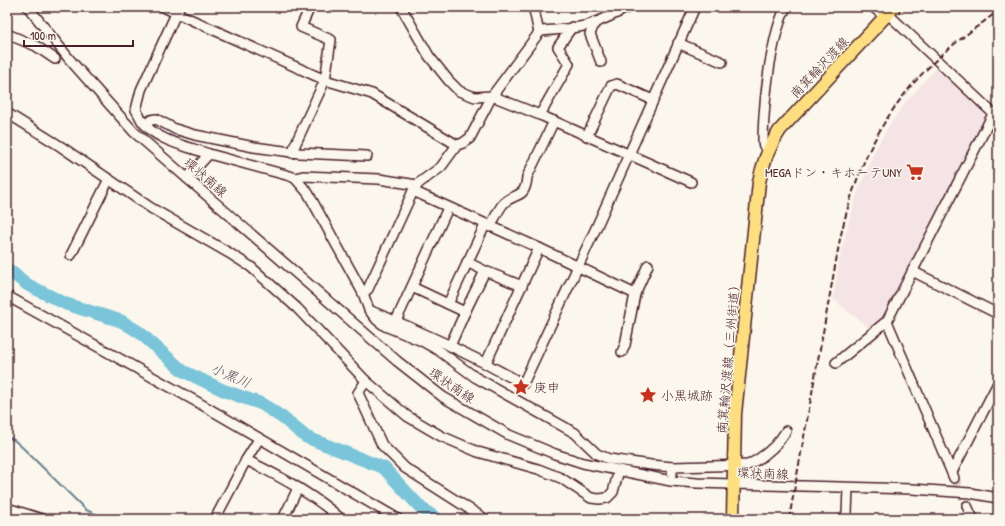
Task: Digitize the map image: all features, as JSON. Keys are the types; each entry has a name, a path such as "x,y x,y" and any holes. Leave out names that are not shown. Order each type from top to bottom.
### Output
{"main road":[{"name":"南箕輪沢渡線","path":"769,148 780,130 814,91 889,13"},
{"name":"南箕輪沢渡線（三州街道）","path":"733,519 735,414 759,182 764,159 769,148"}],"street":[{"name":"環状南線","path":"28,7 70,60 128,126 397,361 443,397 509,435 583,463 671,480 734,485 950,491 998,498"},
{"path":"163,7 177,10 325,80 372,94 457,145"},
{"path":"292,152 325,80 331,40 302,27 310,7"},
{"path":"401,7 429,56 459,91 474,97 492,96 540,114 690,182"},
{"path":"409,20 411,7"},
{"path":"535,7 534,10 539,33"},
{"path":"363,293 368,289 415,188 441,167 457,145 470,138 492,96 539,33 541,31 563,30 572,27 589,25 629,7"},
{"path":"369,310 486,363 523,384 695,7"},
{"path":"769,148 764,146 763,143 763,118 766,88 775,36 780,19 786,7"},
{"path":"836,364 887,321 912,271 996,115 889,13 873,7"},
{"path":"177,10 138,100 136,110 146,124 155,133 166,138 209,154 295,178 308,193 363,293 369,310 377,320 385,326 422,341 438,350 475,377 574,433 597,454 609,459 652,466 673,467 734,466 748,464 758,460 780,442 786,431"},
{"path":"595,22 590,34 601,62"},
{"path":"540,114 569,64 558,46 572,27"},
{"path":"7,34 36,46 55,59"},
{"path":"678,43 722,62"},
{"path":"587,136 610,86 616,84 653,100"},
{"path":"7,113 60,146 151,208 251,267 297,308 366,381 407,416 440,436 478,452 538,469 561,478 590,498 598,500 607,498 613,492 619,470"},
{"path":"146,124 151,120 156,119 170,128 195,135 254,147 292,152 367,156"},
{"path":"448,304 467,262 502,205 507,200 522,193 526,186 527,177 554,121"},
{"path":"187,178 209,154"},
{"path":"295,178 303,176 379,178 415,188 448,208 538,248 635,294"},
{"path":"72,255 109,179"},
{"path":"396,321 448,208"},
{"path":"486,363 538,248"},
{"path":"467,262 484,271 522,286"},
{"path":"622,352 625,345 635,294 648,265"},
{"path":"450,346 484,271"},
{"path":"912,271 998,314"},
{"path":"412,287 465,312"},
{"path":"7,296 192,400 398,519"},
{"path":"887,321 953,475 998,383"},
{"path":"366,381 358,393 382,445 405,468 485,519"},
{"path":"215,519 246,460 259,439"},
{"path":"246,460 279,476 315,499 341,519"},
{"path":"671,480 673,467"},
{"path":"283,519 298,488"},
{"path":"843,519 847,514 848,488"},
{"path":"967,506 973,519"},
{"path":"7,508 42,519"}],"shaded area":[{"path":"936,68 984,111 985,117 884,320 871,330 833,299 840,257 856,197 875,150 890,124 905,103"}],"waterway":[{"name":"小黒川","path":"7,269 28,285 66,304 121,321 139,332 183,371 225,391 262,404 283,418 306,437 384,468 421,508 437,519"},
{"path":"7,437 14,440 23,448 86,510 108,519"}],"tunnel":[{"path":"954,478 967,506"}],"railway":[{"path":"789,519 840,239 854,188 863,164 886,120 900,99 917,79 951,47 998,11"}],"place":[{"name":"MEGAドン・キホーテUNY","path":"915,172"},
{"name":"庚申","path":"521,387"},
{"name":"小黒城跡","path":"648,395"}]}
